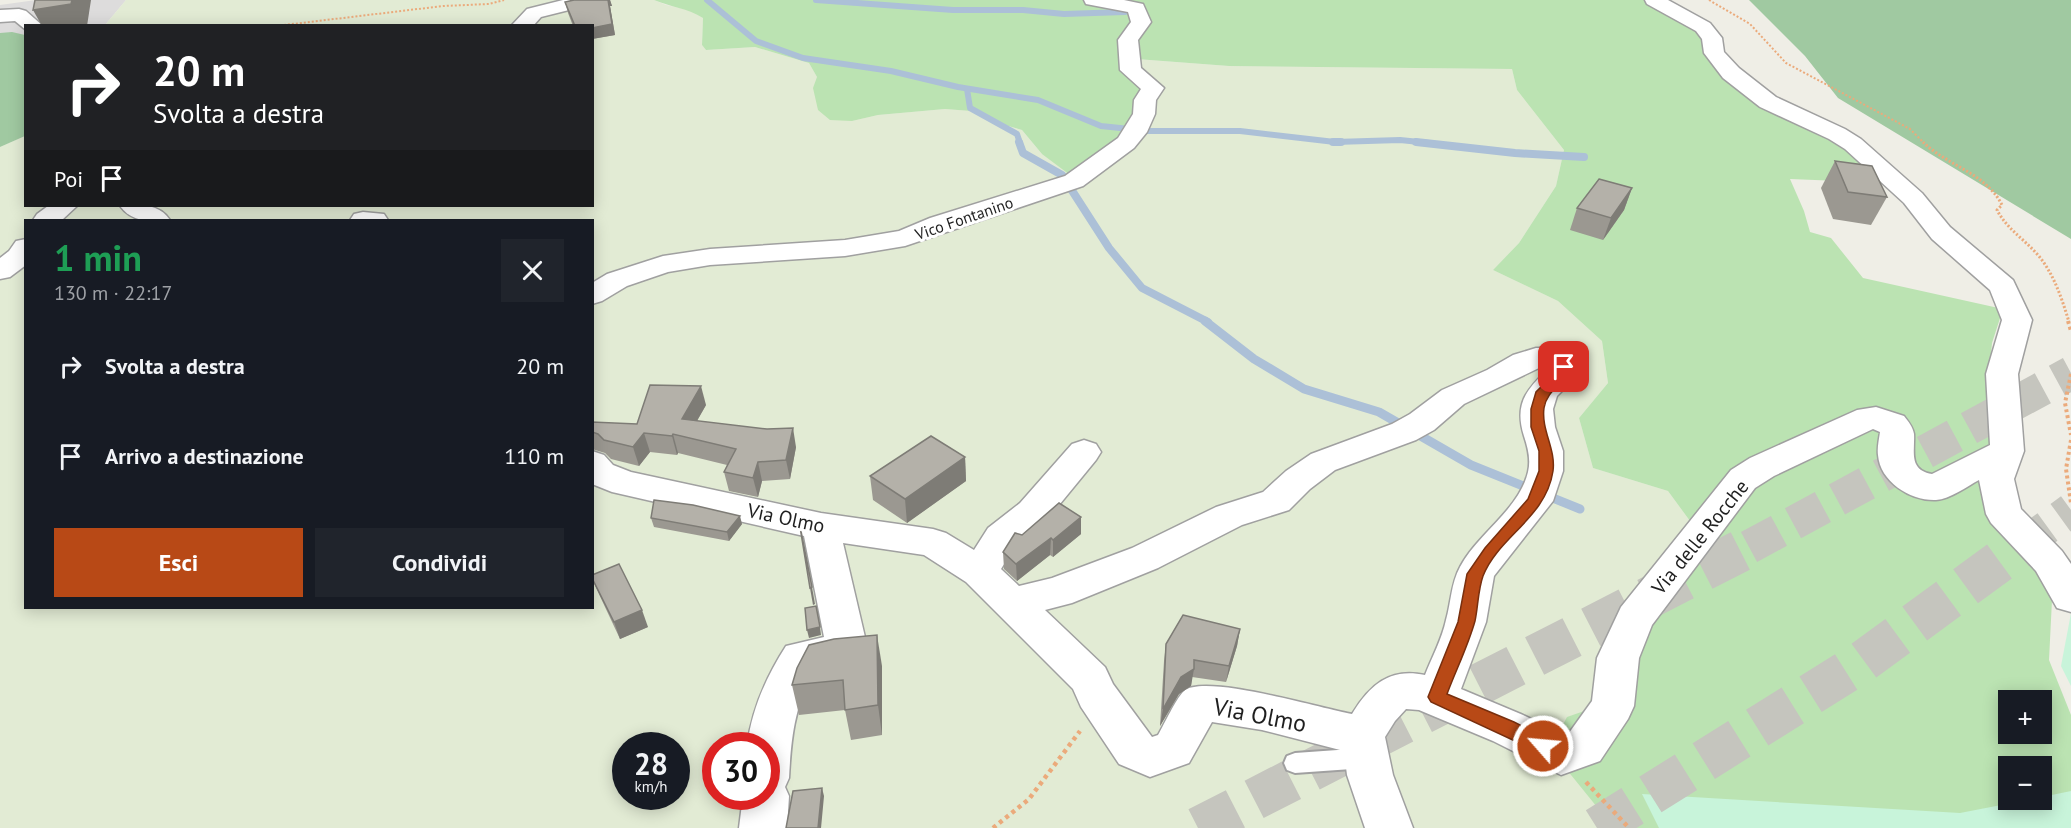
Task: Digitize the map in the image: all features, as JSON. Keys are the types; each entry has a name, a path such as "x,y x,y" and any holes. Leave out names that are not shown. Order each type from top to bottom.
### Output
{"street":[{"path":"523,24 534,13 586,0"},
{"name":"Vico Fontanino","path":"594,294 617,280 663,264 710,257 845,248 905,238 939,224 1074,181 1126,143 1135,132 1144,114 1145,100 1153,88 1131,70 1128,40 1141,22 1136,8 1093,0"},
{"path":"1654,0 1703,27 1712,38 1714,53 1731,73 1768,102 1837,134 1853,144 1913,198 1941,233 2003,286 2017,320 2002,374 2007,451 1996,479 2004,514 2049,561 2071,597"},
{"path":"0,16 19,15 30,24"},
{"path":"47,219 63,207"},
{"path":"135,207 155,219"},
{"path":"0,271 24,251"},
{"path":"1013,603 1058,592 1145,558 1229,516 1276,501 1298,480 1323,462 1404,432 1464,391 1498,378 1524,362 1536,358 1558,361 1564,367 1562,373 1542,392 1537,409 1538,427 1546,451 1546,471 1535,501 1490,552 1475,574 1466,622 1437,697"},
{"name":"Via delle Rocche","path":"1561,755 1584,747 1613,706 1618,658 1635,618 1743,479 1762,467 1869,418 1892,424 1897,431 1895,456 1899,467 1905,476 1918,484 1936,488 2007,451"},
{"path":"980,572 1001,538 1033,512 1084,452"},
{"name":"Via Olmo","path":"594,465 601,474 624,483 821,526 933,543 980,572 1013,603 1090,679 1096,694 1135,750 1150,757 1173,749 1200,703 1229,704 1338,731 1365,747"},
{"path":"769,732 784,682 801,658 847,650 821,526"},
{"path":"1389,828 1370,775 1365,747 1384,700 1394,693 1407,689 1437,697 1508,728 1561,755"},
{"path":"763,828 765,810"}],"lane":[{"path":"1295,763 1365,747"}],"path":[{"path":"293,24 443,6 489,4 504,0"},
{"path":"1709,0 1741,16 1757,30 1775,55 1786,63 1910,129 1928,147 1966,170 1989,188 2002,205 1997,210 2000,216 2016,238 2037,255 2047,271 2060,295 2071,330"},
{"path":"2071,374 2065,403 2071,435"},
{"path":"2071,440 2066,469 2071,503"},
{"path":"993,828 1029,799 1084,724 1096,694"},
{"path":"1561,755 1629,828"}],"shaded area":[{"path":"36,0 126,0 106,24 24,24 24,35 0,33 0,5"}],"green space":[{"path":"126,0 654,0 693,11 703,18 702,45 706,50 755,47 809,63 817,77 852,121 878,115 945,109 971,111 987,120 1022,130 1042,154 1122,58 1229,66 1512,69 1517,90 1564,150 1556,186 1519,243 1493,270 1558,301 1602,341 1608,383 1579,418 1593,468 1668,491 1690,521 1621,612 1587,710 1600,811 1614,828 0,828 0,147 24,136 24,207 594,207 594,24 106,24"},
{"path":"654,0 1645,0 1698,28 1712,60 1845,144 1889,183 1790,179 1804,211 1810,232 1831,238 1863,278 2003,309 1992,343 1989,377 1993,427 1980,487 1995,516 2042,563 2052,600 2049,660 2071,715 2071,828 1614,828 1550,749 1567,717 1587,710 1621,612 1690,521 1668,491 1593,468 1579,418 1608,383 1602,341 1558,301 1493,270 1519,243 1556,186 1564,150 1517,90 1512,69 1229,66 1123,58 1145,91 1119,143 1070,175 1042,154 1022,130 987,120 971,111 945,109 878,115 852,121 830,120 818,110 813,88 817,77 809,63 755,47 706,50 702,45 703,18"},
{"path":"1749,0 2071,0 2071,239 1838,98 1805,56"},
{"path":"12,32 24,35 24,136 0,147 0,33"},
{"path":"2071,613 2071,686 2061,666"},
{"path":"2071,791 2071,828 1659,828 1642,794 1960,813 1998,806 1998,810 2052,810 2052,795"}],"building":[{"path":"35,0 72,0 71,4 33,10"},
{"path":"608,0 612,24 594,28 594,24 574,24 565,2"},
{"path":"1835,161 1872,166 1887,197 1848,192"},
{"path":"1599,179 1632,188 1611,218 1577,208"},
{"path":"650,385 701,386 682,419 767,429 793,428 786,460 758,462 753,478 724,472 736,449 673,434 672,436 644,433 633,447 604,440 594,433 594,422 637,424"},
{"path":"931,436 965,457 905,499 870,476"},
{"path":"654,500 693,505 740,516 727,532 651,518"},
{"path":"1059,503 1081,517 1053,540 1051,538 1016,564 1003,552 1015,533 1022,535"},
{"path":"799,521 812,587 810,588"},
{"path":"619,564 642,610 614,622 594,582 594,574"},
{"path":"816,606 820,627 807,630 805,608"},
{"path":"1183,615 1240,629 1229,666 1194,660 1194,669 1181,677 1163,709 1166,644"},
{"path":"877,635 878,705 845,710 843,680 792,685 797,668 809,645 834,639"},
{"path":"822,788 818,828 786,828 793,791"}],"waterway":[{"path":"707,0 756,41 803,58 891,71 958,87 1038,100 1101,126 1149,131 1240,131 1335,142"},
{"path":"816,0 953,10 1023,10 1064,14 1125,12"},
{"path":"967,89 970,108 1017,134 1020,143"},
{"path":"1335,142 1400,140 1429,143"},
{"path":"1019,142 1023,153 1062,175 1109,248 1142,288 1208,322"},
{"path":"1335,142 1341,142"},
{"path":"1416,142 1515,153 1584,157"},
{"path":"1205,321 1254,359 1304,389 1379,412 1471,465 1580,509"}],"tunnel":[{"path":"1749,547 2071,373"},
{"path":"2020,547 2071,510"},
{"path":"1198,828 1752,545"},
{"path":"1597,828 1862,662 2022,545"}],"route":[{"path":"1543,746 1437,697 1466,622 1475,574 1490,552 1535,501 1546,471 1546,451 1538,427 1537,409 1542,392 1562,373 1564,367"}]}
